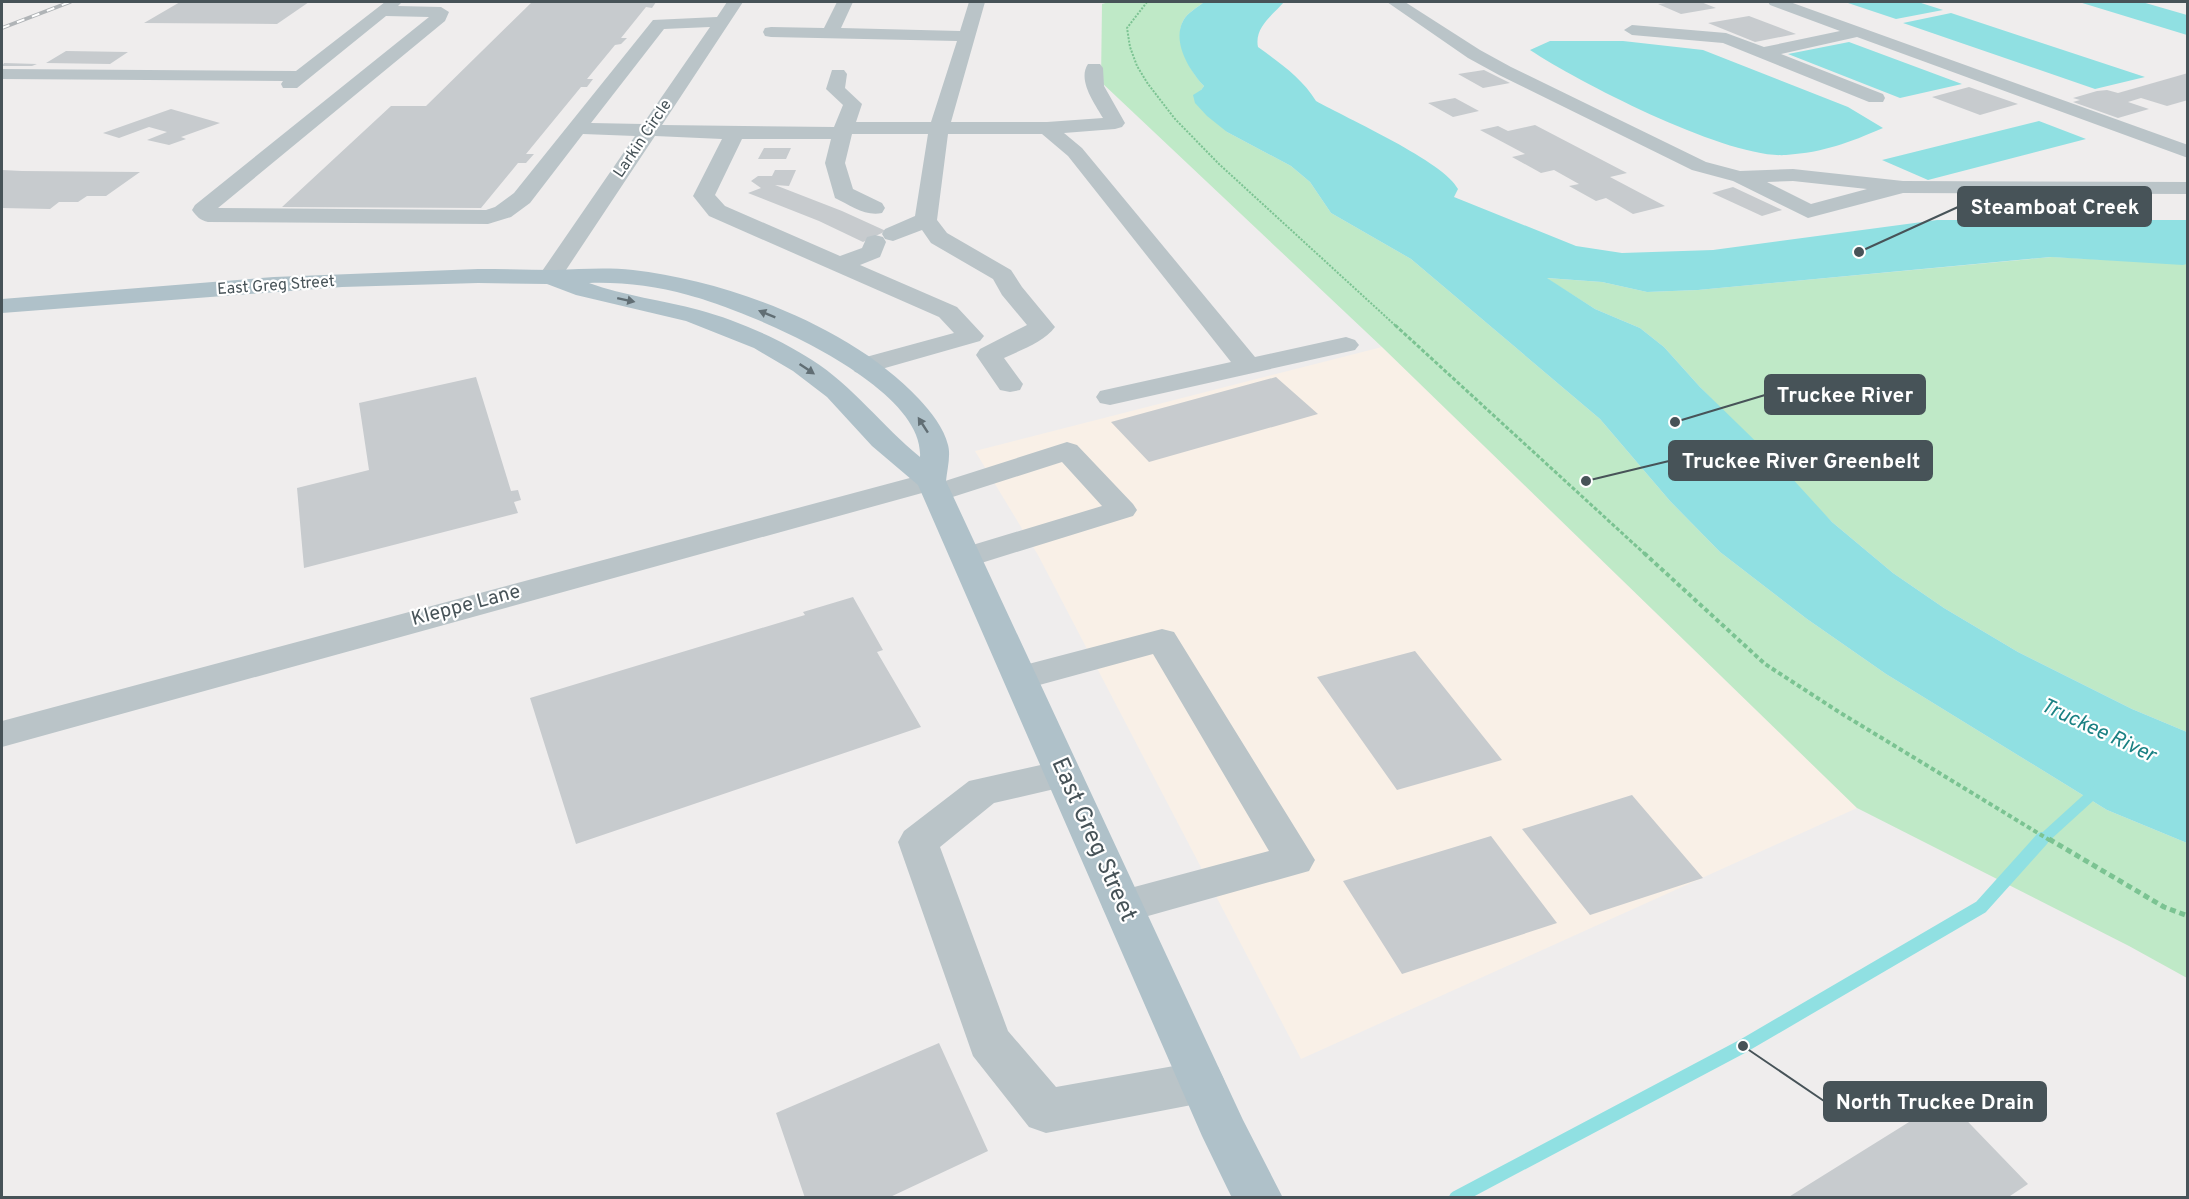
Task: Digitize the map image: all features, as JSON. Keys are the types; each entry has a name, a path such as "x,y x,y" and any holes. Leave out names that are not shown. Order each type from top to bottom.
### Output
{"main road":[{"name":"East Greg Street","path":"2,306 414,276 633,277 679,286 724,299 800,328 839,349 864,366 905,402 926,426 934,446 934,487"},
{"name":"East Greg Street","path":"550,277 585,290 694,316 764,343 802,365 837,391 882,440 934,487 1202,1082 1258,1197"}],"street":[{"name":"Larkin Circle","path":"550,277 735,2"},
{"path":"830,33 845,2"},
{"path":"977,2 939,128 926,220 939,238 1004,274 1011,290 1042,327 1020,341 989,355 1010,384"},
{"path":"1395,2 1474,54 1505,71 1699,166 1740,177 1808,211 1903,187"},
{"path":"1776,2 2187,152"},
{"path":"295,80 388,6 441,12 439,17 203,210 208,215 488,217 504,212 522,198 659,24 721,22"},
{"path":"1632,30 1726,39 1876,98"},
{"path":"771,32 966,36"},
{"path":"1762,53 1858,32"},
{"path":"576,128 735,133 1047,128 1116,123 1095,86 1094,68"},
{"path":"838,74 835,89 853,104 843,130 835,163 843,193 874,208"},
{"path":"2,75 295,80 356,86"},
{"path":"1047,128 1075,153 1249,367"},
{"path":"735,133 704,196 717,211 948,312 971,336 864,366"},
{"path":"2038,167 2085,187"},
{"path":"1740,177 1793,175 1903,187 2187,188"},
{"path":"839,265 872,252 884,238 926,220"},
{"path":"1110,397 1346,345"},
{"name":"Kleppe Lane","path":"2,734 1067,451 1122,510 967,557"},
{"path":"1021,678 1162,640 1295,860 1123,906"},
{"path":"1063,774 983,791 918,842 989,1042 1046,1111 1202,1082"}],"path":[{"path":"1147,2 1127,28 1131,56 1155,95 1219,164 1765,664 1829,706 2118,881 2164,907 2187,916"}],"shaded area":[{"path":"1382,347 1857,808 1301,1059 1038,555 975,451"}],"green space":[{"path":"1109,2 1204,2 1185,18 1180,29 1180,37 1184,55 1204,86 1201,90 1227,132 1291,166 1310,182 1331,213 1411,259 1600,419 1670,501 1720,552 1807,619 1886,674 2107,810 2187,843 2187,978 2129,946 1857,808 1382,347 1101,82 1102,4"},
{"path":"2052,257 2187,264 2187,732 2132,709 2018,652 1944,608 1893,573 1832,522 1664,347 1640,328 1595,309 1546,278 1602,282 1647,292 1698,290"}],"water":[{"path":"1204,2 1284,2 1262,27 1258,47 1297,78 1316,101 1393,141 1435,166 1458,189 1454,197 1576,246 1622,253 1713,250 1937,220 2187,220 2187,264 2183,265 2051,257 1698,290 1647,292 1602,282 1547,278 1595,309 1640,328 1664,347 1700,387 1778,463 1832,522 1893,573 1944,608 2018,652 2132,709 2187,732 2187,843 2107,810 1886,674 1807,619 1720,552 1670,501 1600,419 1411,259 1331,213 1310,182 1291,166 1227,132 1207,116 1195,103 1193,95 1204,86 1188,64 1180,38 1180,29 1185,18"},
{"path":"1845,2 1918,2 1943,10 1896,19"},
{"path":"2079,2 2142,2 2187,15 2187,35"},
{"path":"1951,13 2145,77 2095,89 1903,23"},
{"path":"1550,41 1623,41 1703,50 1848,107 1883,128 1836,146 1800,154 1760,153 1729,145 1618,99 1530,50"},
{"path":"1849,42 1962,84 1900,98 1788,54"},
{"path":"2039,121 2086,139 1928,180 1882,160"}],"building":[{"path":"180,2 309,2 277,24 144,23"},
{"path":"532,2 656,2 652,8 646,7 621,38 627,38 621,44 615,45 587,79 593,79 587,87 581,87 526,154 534,154 526,163 518,163 481,208 282,207 391,106 426,106"},
{"path":"1701,2 1716,8 1681,14 1658,4"},
{"path":"1749,16 1796,34 1755,42 1708,23"},
{"path":"66,51 128,52 110,64 46,63"},
{"path":"4,63 37,64 2,66"},
{"path":"1484,70 1510,83 1483,88 1458,74"},
{"path":"2188,73 2188,100 2167,106 2141,98 2128,102 2149,109 2118,118 2073,102 2080,100 2073,98 2097,91 2107,90 2118,93"},
{"path":"1969,87 2018,104 1980,115 1932,97"},
{"path":"1455,98 1479,111 1453,117 1428,103"},
{"path":"171,109 220,123 181,137 186,139 169,145 147,140 167,132 149,127 119,138 103,133"},
{"path":"1535,125 1627,173 1610,177 1665,206 1633,214 1606,198 1596,201 1569,186 1579,184 1554,170 1541,173 1512,157 1525,154 1480,130 1498,126 1508,131"},
{"path":"764,148 791,148 786,159 758,159"},
{"path":"2,170 140,172 106,196 87,196 78,202 59,202 50,209 2,208"},
{"path":"775,170 796,170 789,186 775,185 886,231 863,242 819,221 748,193 761,188 751,181 758,176 772,176"},
{"path":"1733,187 1782,210 1762,216 1712,193"},
{"path":"476,377 511,491 518,490 521,500 514,502 518,513 304,568 297,488 369,470 359,403"},
{"path":"1276,377 1318,414 1149,462 1111,422"},
{"path":"853,597 883,650 877,652 921,727 576,844 530,698 805,615 803,612"},
{"path":"1415,651 1502,760 1397,790 1317,677"},
{"path":"1632,795 1703,878 1590,915 1522,829"},
{"path":"1491,836 1557,923 1402,974 1343,881"},
{"path":"939,1043 988,1151 888,1198 805,1198 776,1113"},
{"path":"1946,1099 2028,1184 2007,1198 1787,1198"}],"waterway":[{"path":"2041,841 2097,790"},
{"path":"1456,1198 1743,1046 1981,907 2042,839"}],"railway":[{"path":"2,28 70,2"}],"place":[{"name":"Steamboat Creek","path":"1859,252"},
{"name":"Truckee River","path":"1675,422"},
{"name":"Truckee River Greenbelt","path":"1586,481"},
{"name":"North Truckee Drain","path":"1743,1046"}]}
